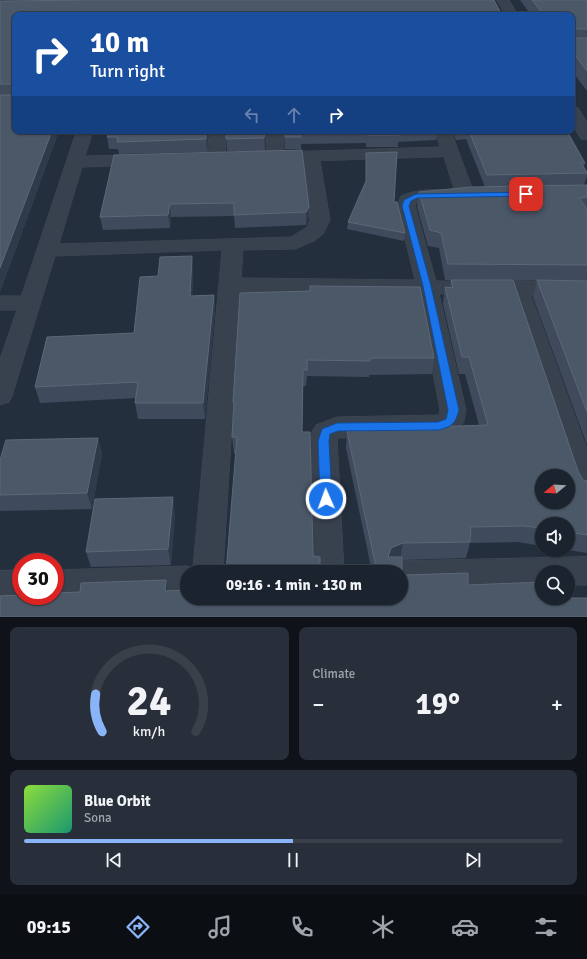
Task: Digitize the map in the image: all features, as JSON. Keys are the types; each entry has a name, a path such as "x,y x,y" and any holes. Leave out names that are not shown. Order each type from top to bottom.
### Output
{"street":[{"path":"503,0 510,12"},
{"path":"575,116 587,135"},
{"path":"0,396 84,134"},
{"path":"216,158 218,134"},
{"path":"274,157 275,134"},
{"path":"329,565 324,441 326,432 337,427 439,426 450,421 453,410 427,286 406,206 408,200 416,196 474,195 450,152 443,134"},
{"path":"253,157 450,152"},
{"path":"47,250 295,243 307,237 316,230 320,220 311,156"},
{"path":"75,162 161,160"},
{"path":"208,565 228,285 233,244"},
{"path":"228,285 427,286 587,289"},
{"path":"518,288 587,487"},
{"path":"0,303 30,303"},
{"path":"408,575 587,571"},
{"path":"64,584 180,580"},
{"path":"0,585 12,584"}],"building":[{"path":"494,0 500,12 12,12 12,84 0,84 0,1"},
{"path":"532,0 587,0 587,29 575,29 575,12 542,12"},
{"path":"575,38 587,38 587,71 575,55"},
{"path":"0,95 12,95 12,134 51,134 0,268"},
{"path":"108,134 206,134 206,139 117,142 118,137 107,137"},
{"path":"226,134 265,134 264,138 226,139"},
{"path":"285,134 300,134 301,137 285,137"},
{"path":"367,134 399,134 399,135"},
{"path":"470,134 569,134 585,163 581,163 587,172 587,173 487,175"},
{"path":"302,150 309,207 306,212 234,215 234,203 170,204 168,215 100,217 114,155"},
{"path":"397,152 394,202 397,202 405,233 348,222 366,181 366,153"},
{"path":"587,185 587,197 579,198 587,209 587,265 448,264 441,233 430,230 419,192 471,187"},
{"path":"192,256 190,296 214,295 203,403 135,403 138,382 35,387 47,337 134,333 140,277 158,276 160,257"},
{"path":"451,280 513,280 578,471 583,480 587,481 587,535 575,533 575,517 535,517 535,527 523,526 471,527 470,542 403,543 391,548 388,557 402,557 402,565 376,565 347,431 432,430 431,427 488,425 469,357 462,357 445,287 453,288"},
{"path":"537,280 587,281 587,412"},
{"path":"310,286 420,287 434,358 370,358 370,361 307,360 307,370 303,370 302,432 310,432 313,556 320,557 320,565 227,565 237,437 232,437 240,293 310,291"},
{"path":"98,438 87,493 0,495 0,460 6,440"},
{"path":"173,497 168,549 86,552 95,499"},
{"path":"468,573 468,585 535,582 535,605 575,605 575,598 587,598 587,617 0,617 0,596 12,595 12,605 64,605 64,593 80,592 81,583 166,580 165,591 180,590 180,605 408,605 408,575"}],"route":[{"path":"326,499 324,441 326,432 337,427 439,426 450,421 453,410 427,286 406,206 408,200 416,196 526,194"}]}
